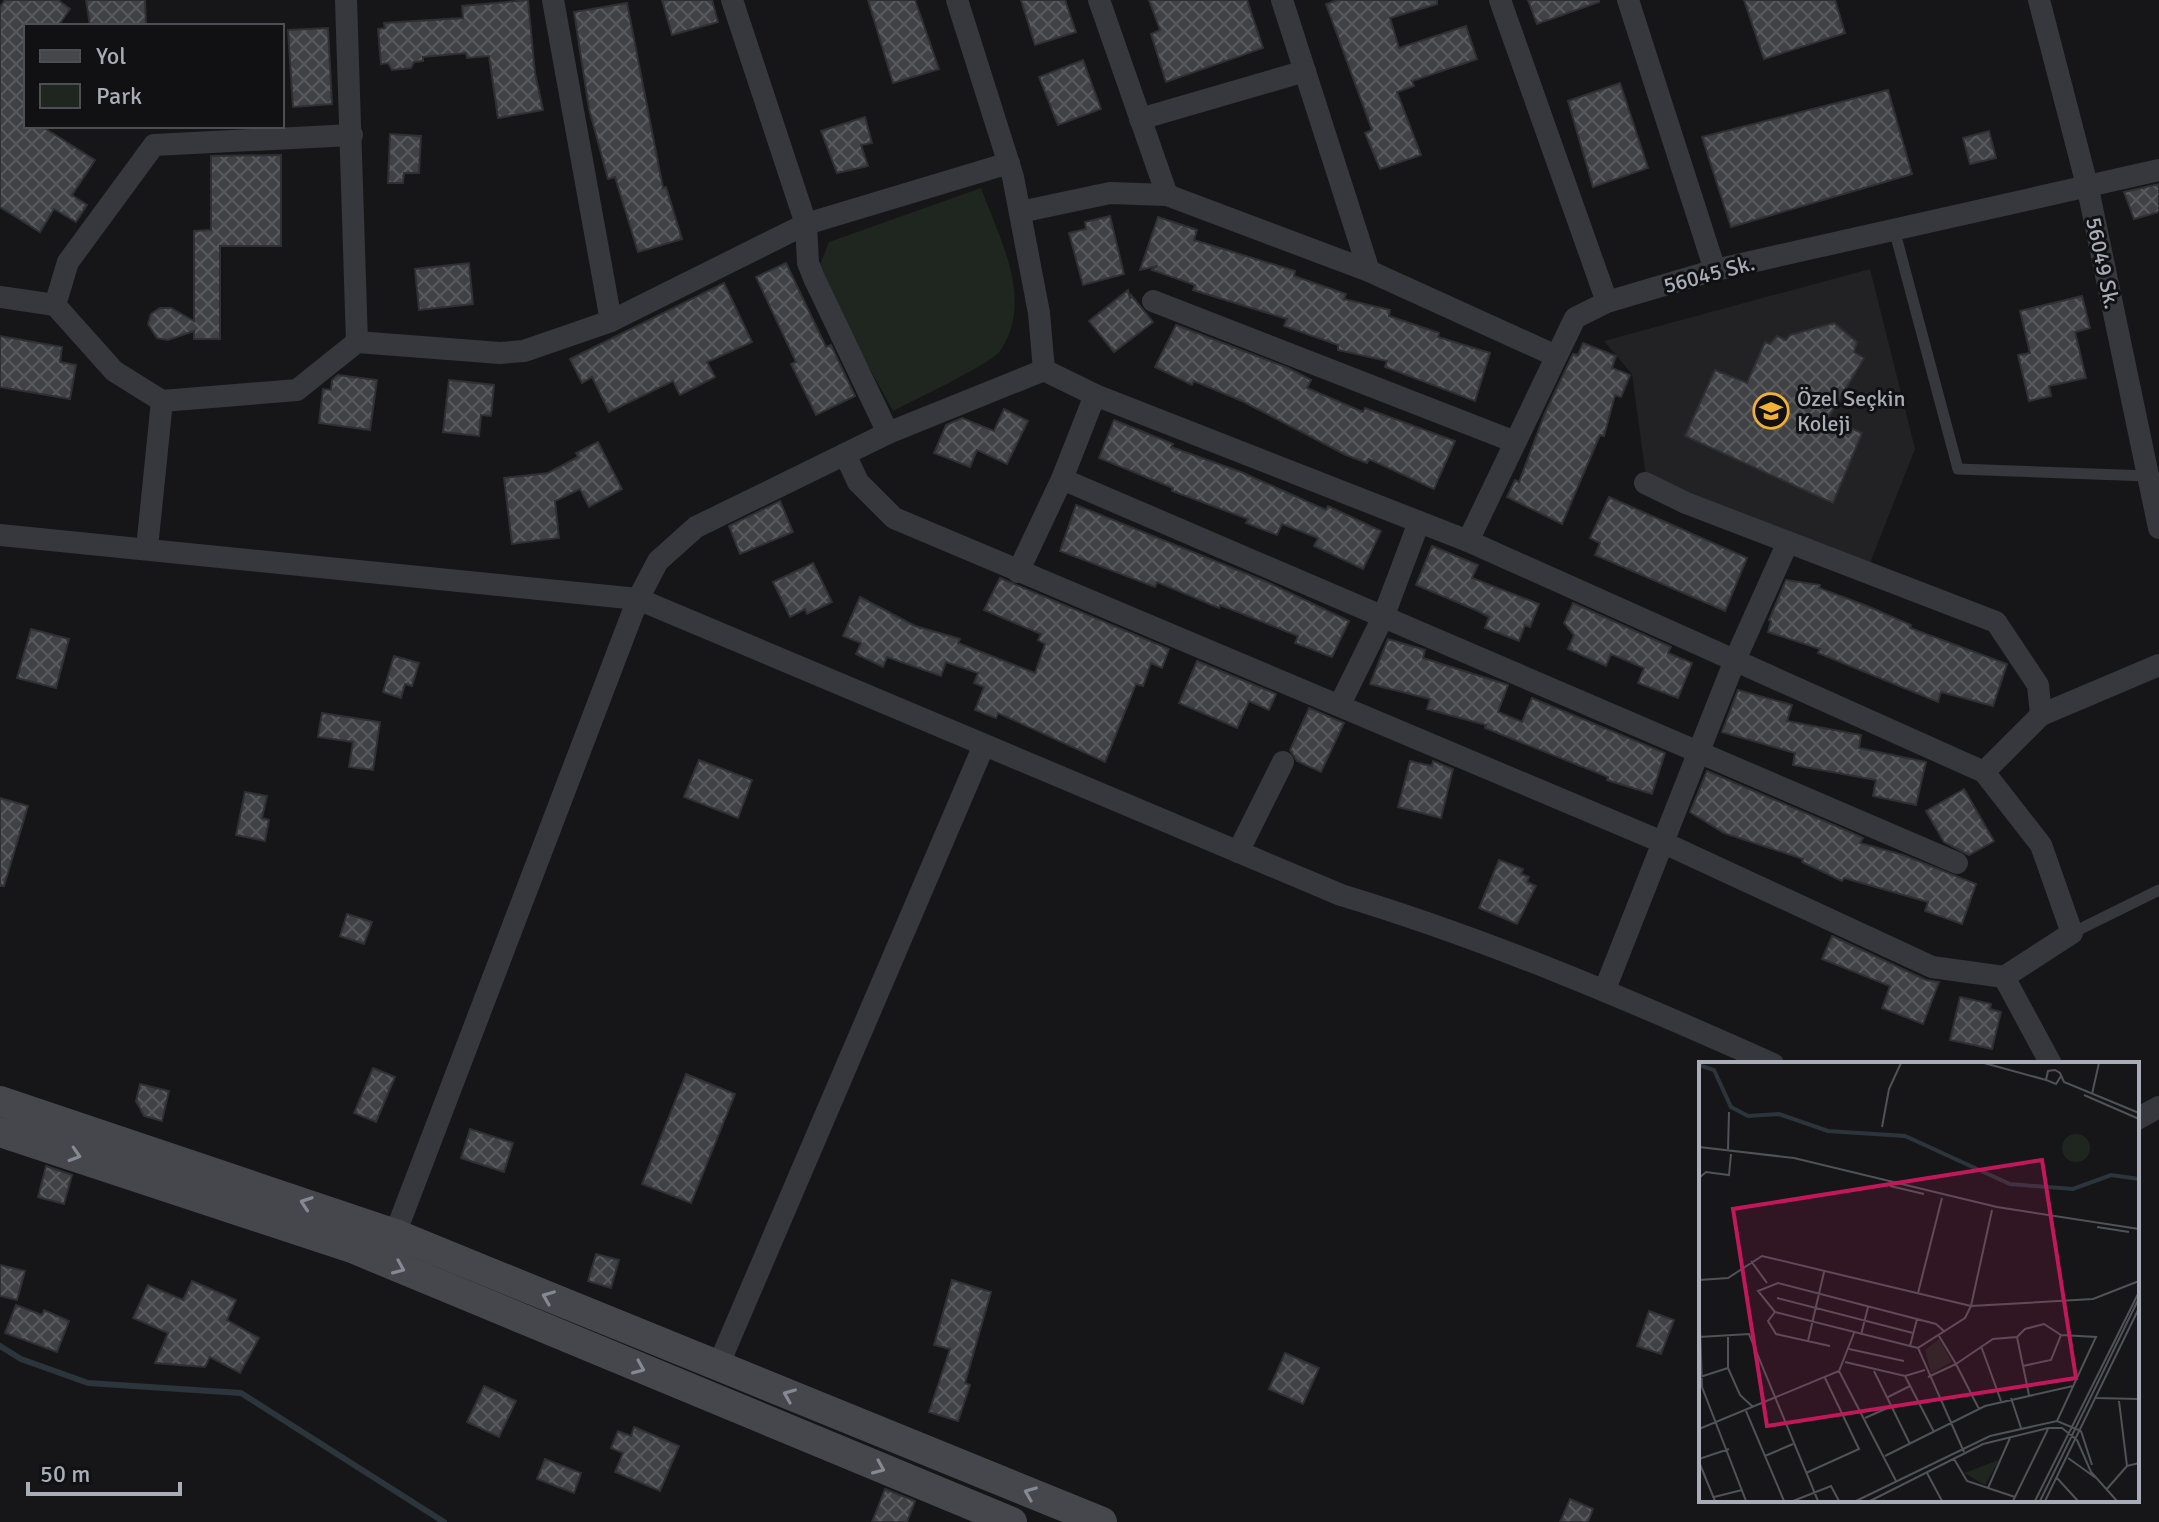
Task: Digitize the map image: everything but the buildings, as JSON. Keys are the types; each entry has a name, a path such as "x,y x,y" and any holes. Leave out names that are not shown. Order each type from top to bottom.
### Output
{"main road":[{"path":"0,1101 395,1234 1102,1522"},
{"path":"0,1132 352,1248 1012,1522"}],"street":[{"path":"346,0 357,342"},
{"path":"553,0 611,321"},
{"path":"732,0 806,224 808,263 888,433"},
{"path":"957,0 1009,163 1039,313 1044,370"},
{"path":"1099,0 1167,195"},
{"path":"1500,0 1607,302"},
{"path":"1628,0 1715,270"},
{"name":"56049 Sk.","path":"2039,0 2088,189 2159,528"},
{"path":"1290,2 1305,71 1369,271"},
{"path":"1140,119 1305,71"},
{"path":"55,305 68,262 154,145 352,135"},
{"path":"0,297 55,305 114,371 162,401 297,390 357,342 500,353 524,351 611,321 806,224 1009,163"},
{"name":"56045 Sk.","path":"1468,541 1575,318 1607,302 1715,270 2088,189 2159,170"},
{"path":"1020,212 1110,193 1167,195 1369,271 1556,356"},
{"path":"1153,301 1515,442"},
{"path":"395,1234 638,599 658,561 696,527 845,454 888,433 1044,370 1095,395 1468,541 1984,772 2041,845 2072,933 2004,977 1932,967 1662,842 894,518 858,482 845,454"},
{"path":"1018,572 1062,479 1095,395"},
{"path":"147,548 162,401"},
{"path":"1062,479 1957,863"},
{"path":"1645,483 1996,622 2038,685 2041,715"},
{"path":"1340,704 1384,615 1419,522"},
{"path":"0,535 638,599 1341,895 1418,918 1605,989 1769,1062"},
{"path":"1605,989 1735,660 1788,542"},
{"path":"1984,772 2041,715 2159,665"},
{"path":"718,1366 984,745"},
{"path":"1238,852 1283,762"},
{"path":"2004,977 2050,1062"},
{"path":"2139,1118 2159,1107"}],"lane":[{"path":"1894,229 1958,469 2148,476"},
{"path":"2072,933 2159,890"}],"shaded area":[{"name":"Özel Seçkin Koleji","path":"1870,269 1915,449 1870,563 1646,477 1632,374 1604,341"}],"green space":[{"path":"981,188 1010,269 1014,311 1010,331 994,357 893,411 817,272 829,242"}],"waterway":[{"path":"0,1346 21,1359 88,1383 241,1393 444,1522"}],"place":[{"name":"Özel Seçkin Koleji","path":"1771,411"}]}
